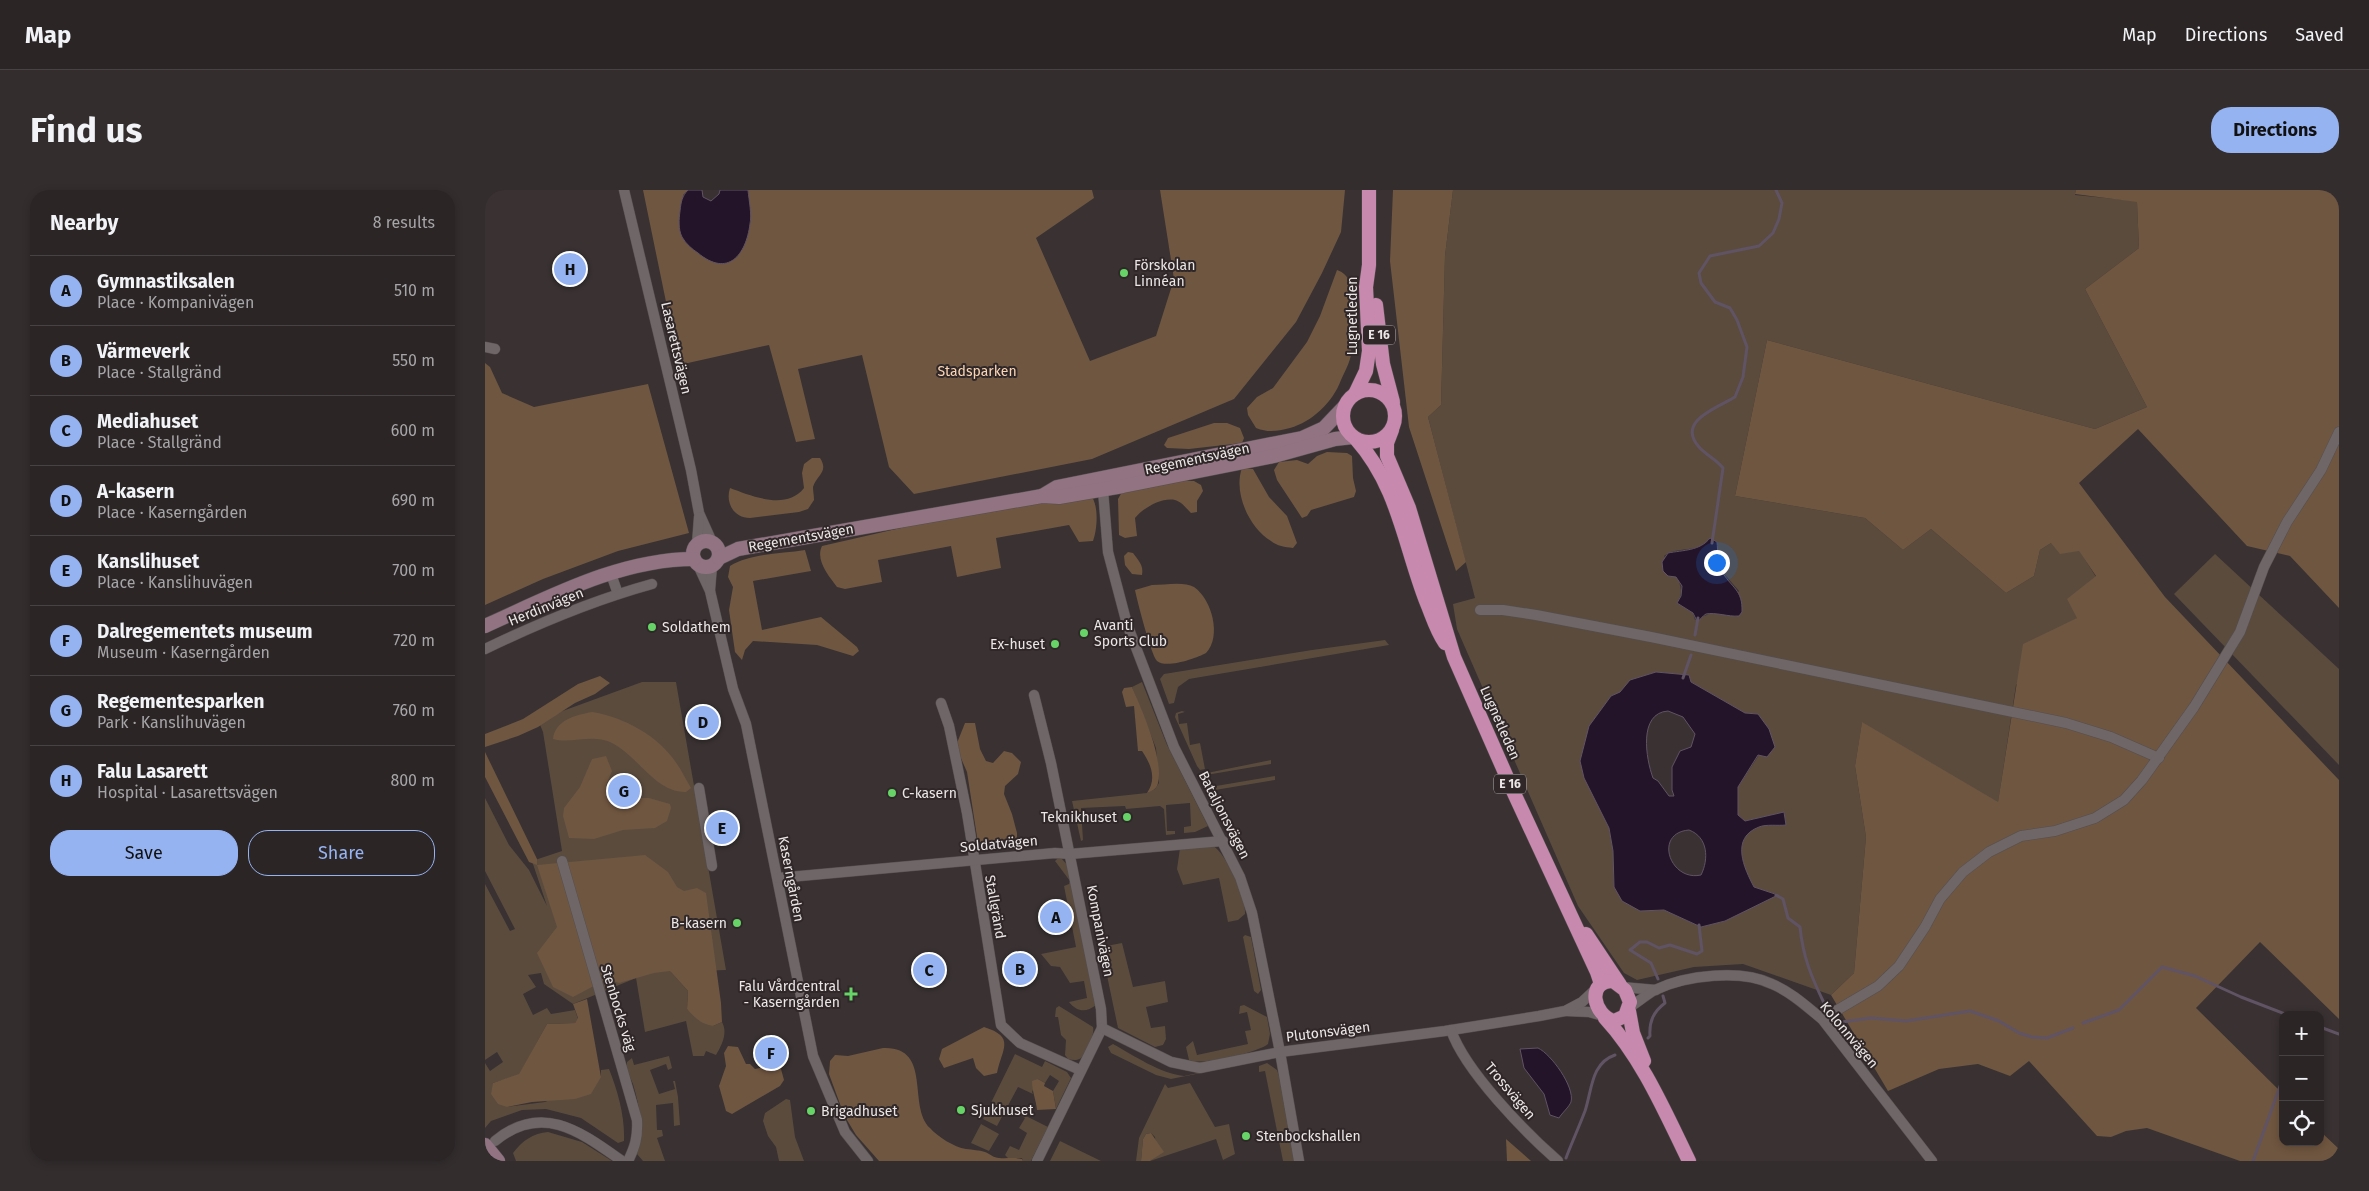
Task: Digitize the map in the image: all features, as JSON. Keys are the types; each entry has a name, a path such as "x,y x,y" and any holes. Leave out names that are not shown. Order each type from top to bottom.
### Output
{"highway":[{"name":"Lugnetleden","path":"1355,394 1366,371 1368,362 1369,340 1366,287 1369,265 1369,190"},
{"name":"Lugnetleden","path":"1369,265 1374,286 1383,364 1393,404"},
{"path":"1355,394 1365,389 1377,390 1386,395 1393,404"},
{"name":"E 16","path":"1355,394 1344,407 1344,424 1355,438"},
{"name":"E 16","path":"1391,430 1396,416 1393,404"},
{"name":"Lugnetleden","path":"1391,430 1387,443 1387,456 1411,515 1454,657 1513,791 1569,910 1599,986"},
{"path":"1355,438 1369,442 1376,441 1385,437 1391,430"},
{"name":"Lugnetleden","path":"1355,438 1378,468 1389,488 1408,549 1437,630 1454,657"},
{"name":"Lugnetleden","path":"1569,910 1606,961 1621,986"},
{"path":"1599,986 1611,981 1621,986"},
{"name":"E 16","path":"1599,986 1595,994 1595,1004 1617,1031 1655,1093 1689,1161"},
{"name":"E 16","path":"1621,986 1629,997 1633,1033 1655,1093"},
{"path":"1604,1017 1614,1021 1619,1020 1629,1009"}],"main road":[{"name":"Regementsvägen","path":"1272,450 1315,433 1329,423 1344,407"},
{"name":"Regementsvägen","path":"696,553 704,541 714,552 737,549 1043,496 1057,487 1103,484 1272,450 1335,439 1355,438"},
{"path":"485,626 559,593 611,574 696,553 701,566 714,552"},
{"path":"490,1143 498,1161"}],"street":[{"name":"Lasarettsvägen","path":"624,190 691,470 699,513 714,552"},
{"path":"1822,1020 1877,986 1899,966 1925,927 1940,899 1963,872 1989,852 2021,836 2055,831 2095,818 2123,800 2159,758 2194,707 2240,632 2264,566 2287,522 2321,470 2339,432"},
{"name":"Bataljonsvägen","path":"1103,484 1108,552 1127,624 1174,747 1223,841 1240,878 1252,913 1280,1052 1299,1161"},
{"name":"Lasarettsvägen","path":"696,553 699,513"},
{"name":"Kaserngården","path":"710,591 714,552"},
{"name":"Kaserngården","path":"696,553 710,591 733,690 746,724 792,956 817,1066 845,1132 868,1161"},
{"path":"611,574 618,594"},
{"name":"Herdinvägen","path":"485,649 525,630 618,594 652,584"},
{"path":"1480,610 1520,612 1651,637 2057,721 2111,737 2159,758"},
{"name":"Kompanivägen","path":"1034,695 1070,854 1101,1009 1102,1028"},
{"name":"Stallgränd","path":"941,703 949,726 965,805 1001,1025 1020,1043 1080,1070"},
{"path":"699,788 712,866"},
{"name":"Soldatvägen","path":"778,878 1055,853 1070,854 1223,841"},
{"name":"Stenbocks väg","path":"561,861 637,1120 638,1135 628,1161"},
{"name":"Kolonnvägen","path":"1621,986 1656,990 1727,974 1745,976 1779,988 1802,1002 1822,1020 1932,1161"},
{"name":"Plutonsvägen","path":"1565,1011 1582,1002 1599,986"},
{"name":"Kolonnvägen","path":"1629,1009 1656,990"},
{"name":"Plutonsvägen","path":"1102,1028 1171,1062 1200,1068 1280,1052 1451,1030 1565,1011 1589,1012 1604,1017"},
{"path":"1037,1161 1102,1028"},
{"name":"Trossvägen","path":"1451,1030 1460,1053 1477,1074 1519,1124 1558,1161"},
{"path":"490,1143 524,1124 541,1122 558,1124 575,1130 622,1161"}],"shaded area":[{"path":"688,190 702,190 703,197 711,201 719,194 720,190 748,190 751,216 748,235 740,253 734,260 727,263 718,263 709,260 691,248 682,237 679,217 682,199"},
{"path":"1453,190 2076,190 2075,195 2137,201 2139,248 2085,289 2147,407 2095,429 1767,340 1735,496 1865,518 1903,550 1931,529 2006,593 2034,576 2040,550 2051,543 2079,550 2096,577 2077,618 2016,685 1998,803 1862,723 1855,766 1866,837 1854,973 1831,995 1743,964 1694,967 1637,980 1624,973 1578,906 1457,629 1453,604 1475,598 1428,417 1441,405 1445,256","holes":["1710,538 1717,542 1720,569 1739,591 1722,614 1709,614 1695,620 1693,613 1677,603 1680,597 1680,585 1664,556 1675,551 1699,546","1677,675 1688,675 1691,682 1745,713 1758,714 1759,755 1738,787 1738,815 1745,821 1784,812 1786,825 1759,827 1750,832 1742,846 1746,872 1754,888 1777,894 1725,921 1701,927 1664,910 1640,911 1614,887 1613,851 1609,828 1585,778 1611,696"]},
{"path":"1710,538 1717,542 1718,560 1721,570 1741,598 1742,612 1739,616 1706,614 1697,621 1693,613 1677,603 1681,596 1682,586 1676,577 1668,576 1663,571 1662,562 1668,553 1696,548"},
{"path":"2215,554 2339,669 2339,765 2174,594"},
{"path":"1385,640 1389,645 1189,679 1178,687 1174,703 1169,704 1160,679 1164,674"},
{"path":"1656,672 1689,675 1691,682 1745,713 1758,714 1769,729 1775,747 1767,757 1758,755 1738,787 1738,815 1745,821 1784,812 1786,825 1759,827 1750,832 1742,846 1746,871 1754,887 1778,895 1725,921 1701,927 1664,910 1640,911 1622,901 1614,887 1613,851 1609,828 1584,778 1580,761 1589,726 1611,696 1620,692 1630,680","holes":["1668,711 1683,717 1695,734 1691,747 1680,751 1672,767 1672,790 1674,796 1669,796 1658,781 1653,778 1647,749 1648,728 1652,720 1658,714","1689,830 1700,838 1705,849 1706,856 1701,875 1690,875 1681,871 1674,865 1670,856 1669,847 1671,839 1678,833"]},
{"path":"642,682 676,682 726,970 671,972 688,991 687,1009 713,1026 722,1022 724,1035 722,1043 716,1055 706,1051 704,1056 693,1056 686,1021 645,1032 636,978 573,1004 544,984 541,973 528,975 536,987 523,994 533,1015 547,1008 551,1014 575,1010 578,1019 575,1023 547,1024 519,1075 493,1083 507,1107 545,1102 601,1077 601,1070 609,1069 620,1104 624,1141 618,1143 581,1118 546,1109 522,1110 491,1121 485,1128 485,1063 490,1071 503,1062 497,1052 485,1060 485,884 510,931 515,929 485,871 485,798 509,845 529,870 547,906 532,861 562,851 543,732 538,720"},
{"path":"1142,682 1167,745 1208,826 1195,832 1184,833 1184,827 1191,826 1190,803 1166,805 1167,831 1175,831 1175,834 1166,835 1164,809 1160,806 1126,809 1125,806 1081,808 1083,840 1081,841 1072,801 1147,793 1155,789 1159,783 1156,748 1132,687"},
{"path":"1185,712 1178,714 1179,724 1187,723 1190,745 1200,743 1205,769 1200,770 1197,766 1175,717 1176,713"},
{"path":"1271,760 1271,764 1206,775 1202,774"},
{"path":"1275,776 1275,780 1215,790 1210,787"},
{"path":"1213,846 1224,857 1235,877 1243,898 1245,914 1238,920 1228,922 1219,878 1183,885 1177,869 1180,848"},
{"path":"1058,858 1062,859 1068,866 1096,1005 1085,1010 1075,1008 1069,1002 1087,998 1084,981 1070,983 1060,967 1051,966 1041,954 1076,947 1064,886 1069,884 1070,881 1055,861"},
{"path":"1245,935 1251,937 1261,990 1258,994 1254,991 1243,937"},
{"path":"1122,943 1133,987 1165,981 1168,1002 1146,1007 1151,1028 1165,1026 1166,1039 1163,1045 1155,1047 1118,1028 1101,947"},
{"path":"1244,1005 1267,1017 1270,1034 1268,1044 1262,1048 1229,1058 1205,1061 1189,1060 1186,1047 1193,1041 1197,1055 1248,1044 1245,1031 1251,1030 1247,1012 1239,1014 1240,1006"},
{"path":"1059,1006 1093,1027 1092,1039 1088,1048 1078,1060 1068,1059 1065,1055 1066,1040 1061,1035 1058,1017 1055,1017 1056,1008"},
{"path":"1113,1044 1156,1068 1184,1076 1246,1064 1171,1079 1156,1075 1111,1053 1108,1047"},
{"path":"1538,1048 1555,1064 1569,1088 1571,1102 1559,1118 1550,1115 1544,1094 1524,1068 1520,1049"},
{"path":"1015,1054 1042,1067 1045,1061 1067,1072 1071,1078 1056,1109 1053,1091 1059,1081 1050,1075 1045,1083 1038,1079 1032,1092 1033,1094 1018,1087 997,1126 983,1119"},
{"path":"669,1056 672,1068 668,1070 666,1064 650,1070 659,1094 675,1089 673,1081 675,1081 680,1125 674,1126 673,1103 656,1105 657,1130 662,1130 663,1136 657,1138 665,1161 643,1161 637,1154 640,1137 640,1119 638,1102 627,1062 632,1058 634,1065"},
{"path":"1267,1063 1277,1070 1279,1076 1294,1161 1283,1161 1265,1071 1259,1072 1259,1066"},
{"path":"1190,1083 1215,1127 1229,1124 1235,1154 1223,1160 1216,1139 1150,1161 1157,1156 1155,1137 1151,1133 1146,1134 1143,1139 1141,1161 1136,1161 1139,1138 1165,1084 1168,1088"},
{"path":"786,1099 790,1100 795,1137 804,1161 779,1161 776,1147 768,1136 763,1121 765,1113"},
{"path":"1020,1113 1048,1127 1031,1161 1023,1161 1022,1158 1008,1158 1005,1155 1010,1146 1019,1150 1027,1133 1019,1128 1025,1118 1018,1114"},
{"path":"981,1124 999,1134 989,1151 971,1143"},
{"path":"548,1132 582,1142 612,1161 516,1161 513,1153 520,1145 528,1138"},
{"path":"1060,1141 1101,1161 1050,1161"}],"green space":[{"name":"Stadsparken","path":"643,190 688,190 683,195 682,230 687,242 703,257 751,222 748,190 1092,190 1094,198 1036,238 1090,361 1156,336 1174,279 1160,190 1345,190 1341,232 1296,322 1234,399 1092,459 914,494 889,467 862,355 798,369 815,439 796,442 769,345 679,365"},
{"path":"1393,190 1453,190 1445,256 1441,405 1428,417 1466,562 1456,571 1409,427 1390,261"},
{"path":"2076,190 2339,190 2339,608 2290,556 2247,546 2138,429 2079,483 2165,597 2339,780 2339,1019 2260,942 2196,1008 2279,1090 2279,1146 2324,1146 2324,1135 2339,1149 2339,1161 2240,1161 2147,1128 2126,1131 2111,1137 2097,1136 2029,1061 2010,1076 1978,1064 1939,1069 1888,1091 1831,995 1854,973 1866,837 1855,766 1862,722 1998,802 2023,644 2077,618 2067,599 2096,576 2079,551 2060,554 2051,543 2040,550 2034,576 2006,593 1931,529 1903,550 1865,518 1735,496 1767,340 2095,429 2147,407 2085,289 2139,248 2137,202 2075,194"},
{"path":"1337,270 1345,274 1349,281 1352,289 1353,309 1351,357 1333,396 1314,416 1298,425 1273,431 1256,428 1248,415 1247,408 1257,397 1273,388 1307,342 1320,316"},
{"path":"485,363 490,367 502,393 534,407 648,384 689,533 618,551 543,579 485,605"},
{"path":"1214,423 1227,423 1240,428 1244,438 1242,443 1189,449 1167,448 1164,445 1168,438"},
{"path":"1327,452 1347,453 1352,456 1353,478 1356,491 1354,497 1311,510 1307,516 1302,518 1277,480 1274,470 1279,462 1297,460 1308,464 1317,456"},
{"path":"812,458 820,458 823,470 813,487 814,500 808,509 799,512 750,518 739,515 732,509 729,499 730,488 769,500 788,499 797,495 804,488 802,473 804,464"},
{"path":"1242,468 1253,469 1269,497 1287,516 1297,543 1293,548 1273,543 1263,535 1250,519 1241,498 1240,477"},
{"path":"1175,481 1194,481 1201,485 1203,491 1197,501 1197,512 1191,513 1175,500 1164,500 1148,507 1135,518 1137,536 1125,538 1119,535 1118,499 1122,492"},
{"path":"1092,497 1096,507 1097,519 1093,541 1079,542 1069,525 996,538 1001,568 957,577 951,546 878,560 882,582 845,589 837,587 824,568 820,557 822,546 979,510"},
{"path":"805,550 811,571 753,581 762,630 821,617 857,647 859,651 853,656 817,645 753,641 745,650 742,660 735,652 729,610 733,587 728,577 730,566 757,556"},
{"path":"1128,552 1133,553 1140,563 1142,575 1132,574 1125,565 1124,556"},
{"path":"1152,585 1190,585 1206,600 1213,618 1214,628 1211,646 1206,653 1189,660 1174,663 1167,664 1157,661 1148,639 1135,590"},
{"path":"600,676 610,683 595,694 575,703 538,727 485,747 485,734 523,719 578,684"},
{"path":"1132,687 1151,735 1158,761 1157,785 1154,790 1147,793 1152,782 1152,772 1142,751 1138,751 1134,706 1126,707 1122,692 1124,688"},
{"path":"592,712 628,723 651,737 669,754 691,788 686,792 675,791 665,786 655,780 629,755 610,742 596,739 553,739 558,727 562,723 573,717"},
{"path":"965,723 975,723 980,749 986,761 993,763 1004,751 1012,753 1021,762 1018,774 1005,786 1004,794 1012,814 1017,833 1017,842 990,845 978,843 967,772 957,743"},
{"path":"485,752 537,859 537,865 529,862 485,777"},
{"path":"606,756 612,771 606,785 626,798 649,798 670,804 671,808 667,821 655,828 623,830 594,839 569,838 563,816 564,808 580,787 592,759"},
{"path":"645,855 668,872 677,887 684,891 697,888 706,893 722,1022 713,1026 702,1022 693,1015 687,1009 688,991 670,971 654,973 619,983 607,979 573,997 553,987 537,953 557,927 537,865"},
{"path":"587,999 601,1077 591,1094 575,1099 532,1102 507,1107 498,1104 491,1094 493,1083 519,1074 547,1024 575,1023 578,1018 573,1004"},
{"path":"984,1027 1000,1035 1003,1040 1004,1051 997,1073 984,1076 976,1068 973,1058 944,1068 939,1059 942,1049"},
{"path":"728,1046 738,1047 746,1064 750,1064 755,1069 771,1066 781,1069 784,1080 780,1086 732,1114 726,1111 719,1086 726,1066 724,1053"},
{"path":"883,1048 898,1050 908,1057 914,1067 917,1079 923,1118 937,1135 961,1148 983,1151 997,1158 1019,1158 1023,1161 879,1161 856,1135 844,1115 829,1074 830,1061 835,1055 848,1056"},
{"path":"1038,1079 1045,1083 1044,1086 1053,1091 1056,1109 1037,1110 1032,1081"},
{"path":"1151,1133 1164,1152 1150,1161 1141,1161 1143,1139 1146,1134"},
{"path":"1506,1139 1531,1161 1507,1161"}],"waterway":[{"path":"1712,543 1723,468 1699,447 1693,438 1692,430 1702,416 1735,397 1743,377 1747,347 1737,320 1730,308 1715,302 1701,283 1699,273 1710,256 1759,246 1773,233 1779,219 1782,203 1776,190"},
{"path":"1695,635 1698,618"},
{"path":"1683,678 1691,655"},
{"path":"1776,895 1783,899 1788,918 1800,927 1805,957 1811,975 1824,1003 1829,1005"},
{"path":"1658,979 1651,963 1630,950 1640,942 1647,942 1659,948 1670,945 1697,954 1702,951 1699,925"},
{"path":"2083,1023 2119,1010 2162,967 2195,976 2279,1012"},
{"path":"1648,1038 1653,1018 1657,1010 1665,1003 1663,996"},
{"path":"1842,1022 1871,1018 1906,1021 1970,1011 1999,1021 2019,1033 2032,1037 2047,1038 2073,1028"},
{"path":"2324,1028 2339,1034"},
{"path":"1566,1158 1585,1111 1597,1071 1601,1064 1615,1055"},
{"path":"2253,1161 2279,1089"}],"place":[{"name":"Falu Lasarett","path":"570,269"},
{"name":"Förskolan Linnéan","path":"1124,273"},
{"name":"Soldathem","path":"652,627"},
{"name":"Avanti Sports Club","path":"1084,633"},
{"name":"Ex-huset","path":"1055,644"},
{"name":"A-kasern","path":"703,722"},
{"name":"Regementesparken","path":"624,791"},
{"name":"C-kasern","path":"892,793"},
{"name":"Teknikhuset","path":"1127,817"},
{"name":"Kanslihuset","path":"722,828"},
{"name":"Gymnastiksalen","path":"1056,917"},
{"name":"B-kasern","path":"737,923"},
{"name":"Värmeverk","path":"1020,969"},
{"name":"Mediahuset","path":"929,970"},
{"name":"Falu Vårdcentral - Kaserngården","path":"851,994"},
{"name":"Dalregementets museum","path":"771,1053"},
{"name":"Sjukhuset","path":"961,1110"},
{"name":"Brigadhuset","path":"811,1111"},
{"name":"Stenbockshallen","path":"1246,1136"}]}
